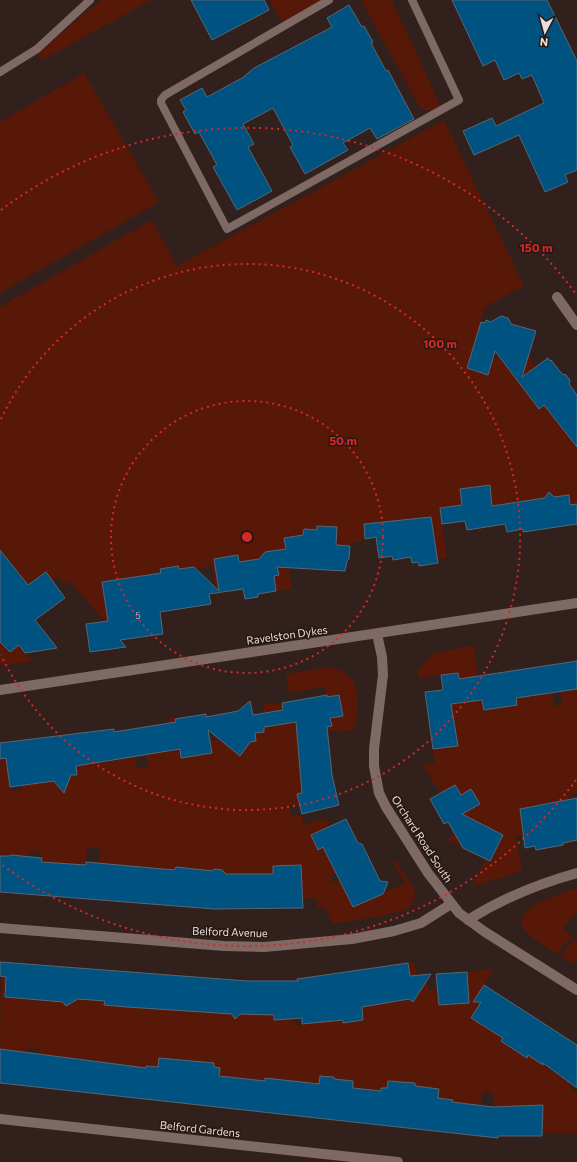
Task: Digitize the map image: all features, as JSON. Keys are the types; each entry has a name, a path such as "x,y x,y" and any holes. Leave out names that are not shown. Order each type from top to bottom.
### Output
{"street":[{"path":"557,297 577,325"},
{"name":"Ravelston Dykes","path":"0,690 577,603"},
{"name":"Orchard Road South","path":"377,634 383,666 374,750 376,780 379,793 397,825 428,873 451,904 468,920 577,990"},
{"path":"468,920 518,892 545,881 577,873"},
{"name":"Belford Avenue","path":"0,928 224,946 264,946 346,939 380,934 421,923 451,904"},
{"name":"Belford Gardens","path":"0,1120 398,1162"}],"lane":[{"path":"0,72 37,48 90,0"},
{"path":"329,0 165,95 161,100 162,105 227,229 459,100 412,0"}],"shaded area":[{"path":"101,0 151,0 41,61 38,53"},
{"path":"270,0 322,0 282,23"},
{"path":"361,0 392,0 441,107 430,111 419,106"},
{"path":"84,73 159,202 0,293 0,122"},
{"path":"444,120 524,286 485,307 467,368 488,374 493,357 517,363 528,355 536,367 525,374 521,369 515,374 514,377 518,382 521,382 539,409 544,405 577,445 577,504 570,505 569,495 545,498 495,523 490,485 460,489 462,505 440,508 447,558 437,559 383,526 383,521 363,524 365,539 348,545 336,545 337,527 317,526 317,530 304,529 303,548 294,553 292,537 284,538 292,589 276,591 274,576 279,575 277,564 264,561 240,569 238,555 214,559 219,593 216,593 212,565 198,569 194,567 188,568 180,578 178,566 156,570 157,574 136,577 137,587 120,590 118,579 102,582 108,621 104,621 70,581 64,585 58,577 52,581 45,572 12,597 19,574 0,554 2,552 0,550 0,307 152,220 177,266"},
{"path":"0,640 7,651 10,652 19,645 32,661 0,666"},
{"path":"475,645 474,650 484,710 517,705 516,698 552,692 554,706 562,705 560,692 577,689 577,793 568,795 571,811 569,844 563,845 554,802 520,809 523,835 515,836 522,871 472,887 486,859 491,861 503,835 478,823 465,849 448,840 466,822 462,814 479,804 471,789 461,795 441,793 422,765 435,763 433,749 457,746 451,704 462,703 458,673 418,678 417,671 434,653"},
{"path":"329,667 341,670 354,682 358,700 355,730 328,732 328,741 317,789 297,794 299,804 289,806 292,817 302,814 304,824 326,818 329,827 316,833 319,849 323,847 333,868 363,854 365,859 330,876 333,883 340,879 353,907 405,883 392,862 395,860 414,888 415,897 411,906 406,910 382,916 333,924 324,907 317,907 317,898 302,899 297,865 273,866 275,909 269,910 268,896 234,875 234,910 221,910 224,872 222,870 214,869 212,877 194,876 195,869 188,868 183,907 178,906 176,867 174,870 112,864 97,883 100,848 87,847 86,865 70,863 69,884 56,863 41,864 42,853 29,852 26,894 17,859 14,855 0,856 0,759 6,758 11,792 22,790 22,786 41,783 35,739 40,738 67,786 69,782 68,776 77,775 74,752 79,752 76,732 83,731 88,764 119,760 117,750 126,748 123,730 130,729 137,769 148,767 146,754 173,750 168,718 175,717 181,758 212,753 210,740 218,739 215,715 221,714 226,745 233,744 234,751 237,754 242,753 245,749 244,743 256,741 255,733 264,732 263,704 282,703 284,718 331,726 330,718 343,716 339,695 327,697 325,687 289,693 286,674"},
{"path":"577,889 577,912 563,928 572,936 557,953 527,933 524,929 522,921 525,914 531,907 561,893"},
{"path":"575,938 577,940 577,957 573,964 560,956"},
{"path":"1,961 8,962 5,997 30,1000 32,978 46,979 44,1001 63,1002 69,1005 72,1003 72,999 70,997 73,967 88,969 86,1000 105,1001 104,1005 130,972 127,1007 154,1009 156,988 163,988 164,974 171,974 169,1009 194,1012 196,991 210,1012 232,1014 237,1017 240,1011 238,1009 241,980 248,981 247,1014 260,1015 272,1012 274,1020 277,1019 292,993 295,1025 331,1021 328,989 337,988 343,1023 363,1020 362,1007 369,1006 367,984 384,981 388,1003 415,999 417,996 416,992 413,991 408,963 414,962 417,975 427,974 428,990 437,989 439,1005 469,1003 467,972 494,969 476,998 481,1002 471,1018 498,1035 517,1005 522,1009 501,1041 527,1057 539,1039 555,1039 539,1062 562,1078 575,1059 577,1077 569,1086 577,1093 577,1133 546,1133 542,1130 542,1105 529,1105 529,1110 504,1110 504,1106 500,1106 499,1124 491,1123 494,1096 492,1093 485,1092 482,1095 481,1105 467,1104 463,1135 457,1134 459,1120 453,1100 444,1099 438,1101 439,1089 421,1087 412,1115 415,1083 388,1081 387,1088 381,1088 379,1113 371,1090 352,1091 353,1082 346,1081 341,1121 337,1121 339,1100 332,1099 334,1077 321,1076 319,1084 305,1083 301,1117 297,1116 298,1102 290,1101 292,1081 265,1078 261,1112 258,1111 253,1080 226,1077 223,1108 217,1107 220,1068 214,1067 214,1063 187,1060 186,1070 184,1070 180,1104 176,1103 177,1089 158,1067 146,1066 142,1099 104,1064 101,1094 96,1094 99,1061 65,1057 61,1090 57,1090 58,1075 39,1057 40,1049 27,1048 23,1086 16,1085 17,1071 11,1070 13,1050 0,1049"}],"building":[{"path":"191,0 264,0 269,10 212,40"},
{"path":"452,0 547,0 577,61 577,170 565,175 568,182 545,192 519,135 474,155 463,131 492,118 496,126 544,103 532,75 522,79 519,73 504,80 495,60 483,66"},
{"path":"349,5 362,27 364,26 386,71 388,70 414,119 377,139 370,128 343,143 348,150 305,174 290,147 293,145 273,108 243,124 254,144 248,147 272,191 237,210 213,167 217,165 199,132 195,134 183,112 186,110 180,100 202,88 207,97 242,78 254,68 332,27 327,18"},
{"path":"501,316 508,318 511,324 536,331 522,377 548,358 562,374 566,375 570,380 569,384 577,395 577,447 544,405 539,409 495,351 488,375 467,368 481,322 485,323 486,320 491,322"},
{"path":"490,485 492,506 545,498 549,492 554,497 569,495 570,505 577,504 577,524 523,532 523,529 507,532 505,524 467,530 465,521 442,524 440,508 462,505 460,489"},
{"path":"431,517 438,563 419,566 418,562 412,563 411,557 393,560 392,556 379,558 376,537 365,539 364,524"},
{"path":"317,526 337,527 336,545 350,546 349,559 347,561 345,571 277,567 279,575 274,576 276,591 258,594 258,597 245,599 243,589 209,594 211,604 160,612 163,634 120,640 126,647 90,652 86,624 108,621 102,582 161,573 160,569 178,566 179,569 194,567 219,591 214,559 238,555 239,562 259,559 265,552 286,549 284,538 303,535 304,529 317,530"},
{"path":"0,550 28,585 46,572 65,598 35,620 57,648 25,653 19,645 10,652 0,642"},
{"path":"577,661 577,689 516,698 517,705 484,710 482,700 451,704 458,746 433,749 425,692 443,690 441,675 458,673 459,679"},
{"path":"327,695 327,697 339,695 343,716 330,718 332,726 327,727 332,775 339,805 302,814 297,794 302,793 296,722 264,727 264,732 255,733 256,741 250,742 240,756 208,730 212,753 181,758 180,749 76,766 77,775 71,775 64,793 54,781 10,787 6,758 0,759 0,743 114,729 114,732 176,722 175,719 206,714 206,717 238,711 250,701 253,715 283,710 282,703"},
{"path":"455,785 461,795 471,789 480,804 462,814 503,835 490,861 463,848 448,822 444,824 430,799"},
{"path":"577,798 577,840 563,843 563,845 536,850 535,846 525,848 520,809"},
{"path":"346,819 358,843 362,844 380,881 388,882 383,894 353,907 323,847 318,850 311,835"},
{"path":"11,855 42,858 41,862 86,865 86,862 174,870 176,867 213,871 214,869 222,870 226,874 273,874 273,866 301,865 303,908 214,909 0,892 0,856"},
{"path":"0,962 247,981 298,981 297,979 408,963 410,976 431,974 413,1002 409,999 362,1007 363,1020 343,1023 343,1020 302,1024 302,1018 274,1020 274,1015 240,1014 235,1019 232,1014 104,1005 105,1001 78,999 66,1006 63,1002 5,997 6,977 0,976"},
{"path":"467,972 469,1003 439,1005 436,974"},
{"path":"484,985 577,1045 577,1088 543,1063 543,1065 528,1055 527,1058 501,1041 503,1038 471,1018 481,1002 473,1002"},
{"path":"0,1049 146,1068 146,1066 158,1067 159,1058 214,1063 214,1067 220,1068 219,1076 265,1081 265,1078 319,1084 320,1076 334,1077 334,1079 353,1081 353,1088 381,1091 381,1088 387,1088 388,1081 415,1083 415,1086 439,1089 438,1098 453,1100 452,1102 493,1107 543,1105 542,1136 498,1136 498,1138 0,1083"}]}
